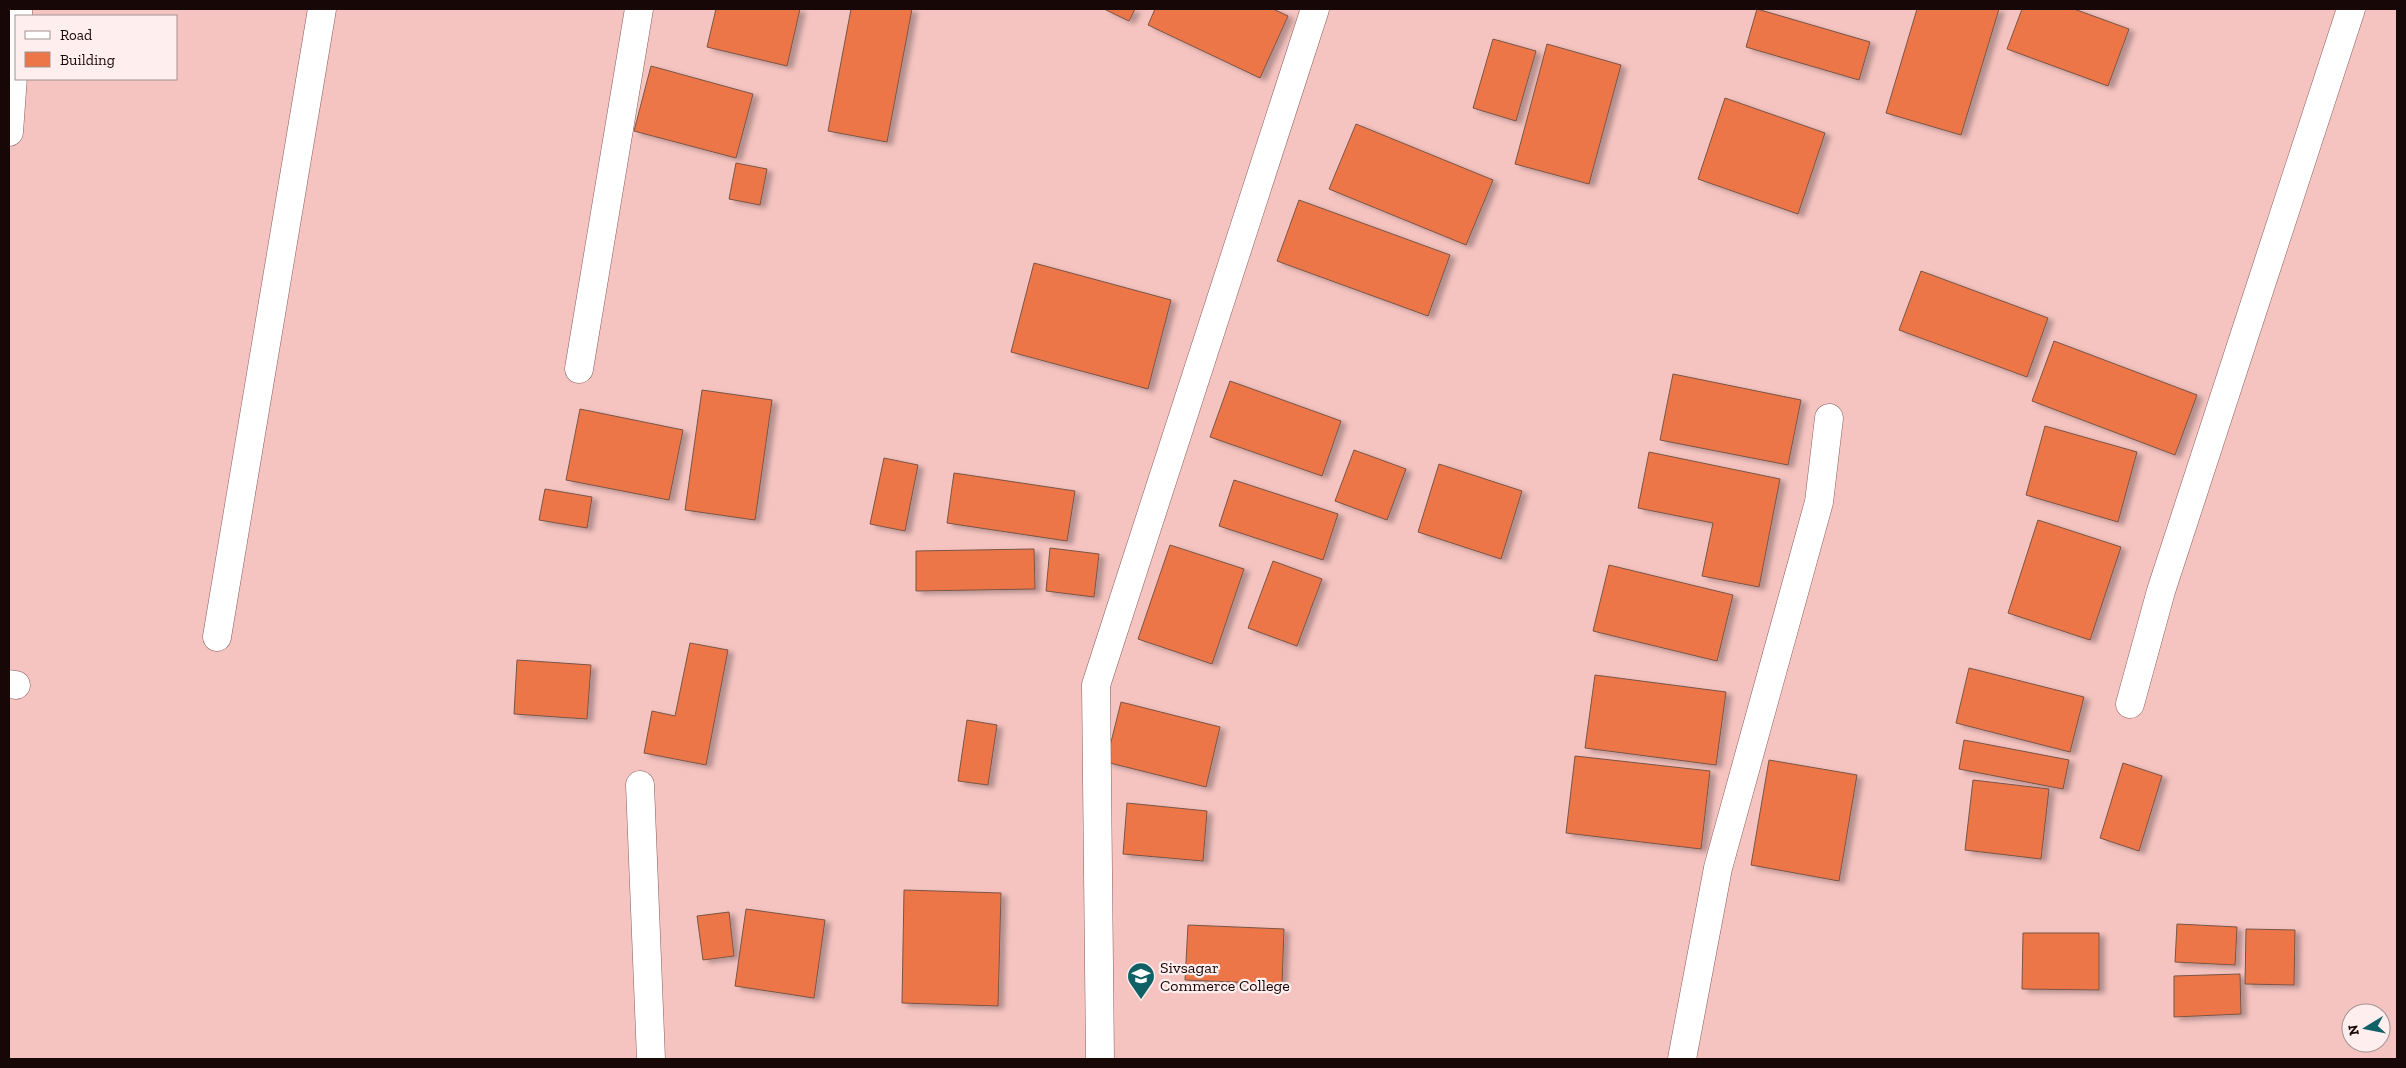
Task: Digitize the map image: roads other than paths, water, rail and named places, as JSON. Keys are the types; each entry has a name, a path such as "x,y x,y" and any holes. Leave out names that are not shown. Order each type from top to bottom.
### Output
{"street":[{"path":"217,638 322,9"},
{"path":"579,369 639,9"},
{"path":"1100,1059 1096,685 1315,9"},
{"path":"2130,704 2161,591 2351,9"},
{"path":"9,132 15,49"},
{"path":"1682,1059 1718,868 1819,502 1829,418"},
{"path":"640,785 651,1059"}],"place":[{"name":"Sivsagar Commerce College","path":"1141,1000"}]}
